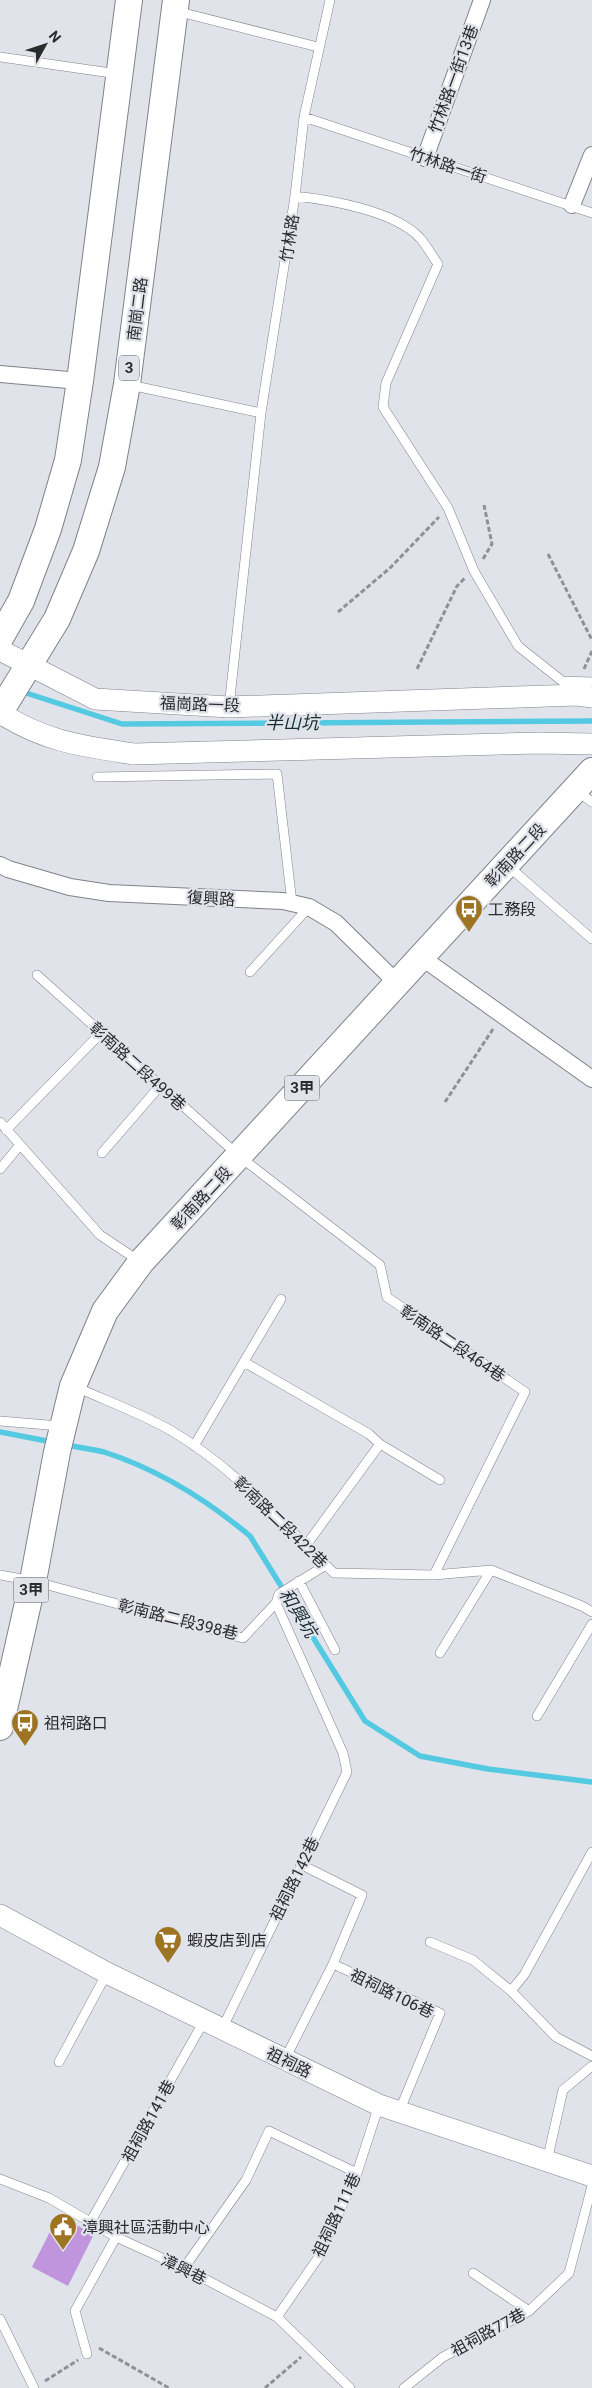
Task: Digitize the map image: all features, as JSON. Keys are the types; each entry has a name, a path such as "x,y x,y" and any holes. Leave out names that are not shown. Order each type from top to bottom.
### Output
{"main road":[{"path":"0,638 21,602 48,529 68,460 80,381 129,0"},
{"name":"南崗二路","path":"0,712 57,619 86,552 112,467 127,384 175,5"},
{"name":"彰南路二段","path":"0,1727 34,1581 60,1437 73,1386 105,1311 141,1262 506,864 586,788"}],"street":[{"name":"竹林路一街13巷","path":"425,158 482,0"},
{"path":"572,205 592,155"},
{"path":"0,374 80,381"},
{"name":"福崗路一段","path":"0,650 29,667 95,699 229,707 567,695 586,689"},
{"path":"0,712 25,729 68,744 134,754 539,743 592,744"},
{"name":"復興路","path":"0,865 70,887 109,893 292,903 309,907 336,923 398,983"},
{"path":"421,957 503,1013 592,1079"},
{"name":"祖祠路","path":"0,1915 108,1973 389,2109 592,2176"}],"lane":[{"name":"竹林路","path":"229,707 252,477 261,413 295,196 304,117 318,47 330,0"},
{"path":"175,5 318,47"},
{"path":"0,57 119,74"},
{"name":"竹林路一街","path":"304,117 592,213"},
{"path":"295,196 336,201 396,221 420,238 438,264 386,382 383,407 448,508 474,571 518,646 562,681 586,689 592,682"},
{"path":"127,384 261,413"},
{"path":"97,777 276,774 292,903"},
{"path":"506,864 592,939"},
{"path":"250,972 309,907"},
{"name":"彰南路二段499巷","path":"37,975 159,1087 239,1156"},
{"path":"6,1130 101,1033"},
{"path":"102,1153 159,1087"},
{"path":"0,1122 100,1235 141,1262"},
{"path":"0,1169 20,1145"},
{"name":"彰南路二段464巷","path":"239,1156 380,1265 387,1297 525,1392 434,1575"},
{"path":"194,1446 281,1299"},
{"path":"244,1362 370,1434 380,1444 440,1480"},
{"name":"彰南路二段422巷","path":"73,1386 169,1430 194,1446 259,1498 334,1573 434,1575 491,1570 582,1606 592,1612"},
{"path":"0,1421 60,1437"},
{"path":"307,1544 380,1444"},
{"name":"彰南路二段398巷","path":"34,1581 243,1638 278,1598 300,1581 326,1566"},
{"path":"440,1653 491,1570"},
{"path":"0,1575 34,1581"},
{"path":"300,1581 335,1650"},
{"name":"祖祠路142巷","path":"213,2025 300,1864 347,1772 343,1753 278,1598"},
{"path":"537,1716 592,1624"},
{"path":"511,1991 524,1975 592,1852"},
{"path":"284,2059 333,1964 362,1896 300,1864"},
{"path":"430,1942 473,1960 511,1991 556,2036 592,2056"},
{"name":"祖祠路106巷","path":"333,1964 440,2013 389,2109"},
{"path":"59,2062 108,1973"},
{"name":"祖祠路141巷","path":"91,2221 213,2025"},
{"path":"547,2161 563,2090 592,2066"},
{"name":"祖祠路111巷","path":"277,2316 318,2258 357,2172 389,2109"},
{"path":"184,2268 246,2180 269,2131 357,2172"},
{"name":"漳興巷","path":"0,2179 49,2198 116,2237 184,2268 277,2316 350,2388"},
{"name":"祖祠路77巷","path":"408,2387 443,2357 529,2311 569,2273 592,2186"},
{"path":"87,2354 75,2311 116,2237"},
{"path":"473,2273 529,2311"},
{"path":"0,2319 34,2388"}],"path":[{"path":"416,670 457,586 474,571 492,544 484,505"},
{"path":"338,612 390,568 448,508"},
{"path":"548,554 592,640"},
{"path":"586,689 592,651"},
{"path":"445,1102 503,1013"},
{"path":"34,2388 87,2354 96,2346 169,2388"},
{"path":"266,2388 310,2349"}],"building":[{"name":"漳興社區活動中心","path":"58,2216 94,2234 68,2286 32,2267"}],"waterway":[{"name":"半山坑","path":"20,691 122,724 592,721"},
{"name":"和興坑","path":"0,1432 52,1442"},
{"name":"和興坑","path":"66,1445 104,1452 143,1467 199,1498 250,1536 365,1721 420,1756 488,1769 592,1782"}],"place":[{"name":"工務段","path":"469,933"},
{"name":"祖祠路口","path":"25,1747"},
{"name":"蝦皮店到店","path":"168,1964"},
{"name":"漳興社區活動中心","path":"63,2251"}]}
